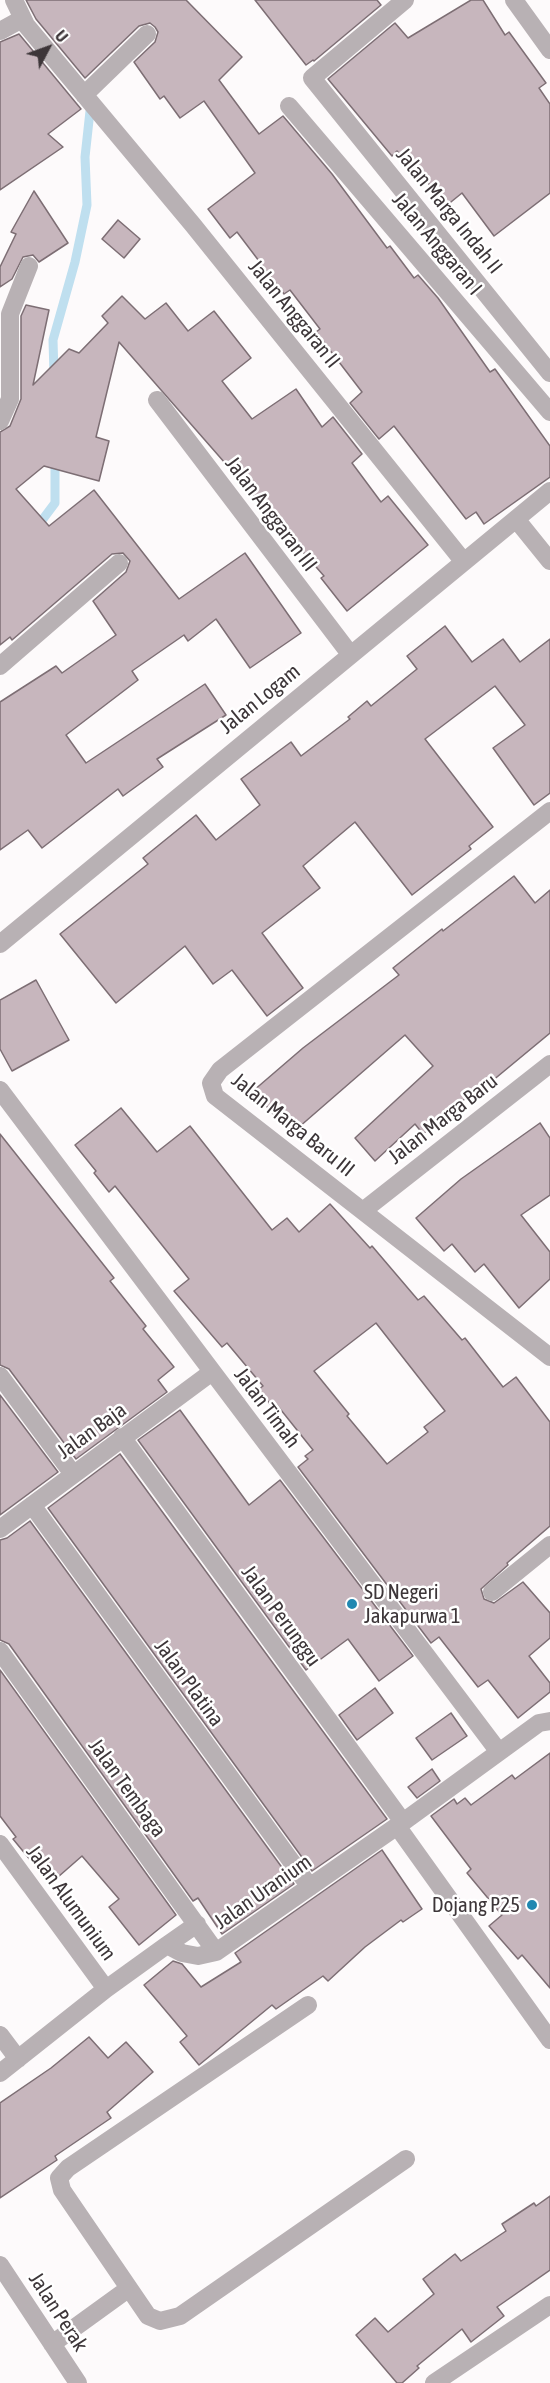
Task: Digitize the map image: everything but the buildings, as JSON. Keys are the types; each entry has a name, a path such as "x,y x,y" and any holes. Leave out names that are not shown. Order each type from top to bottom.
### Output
{"street":[{"name":"Jalan Anggaran II","path":"14,0 22,19 193,225 464,562"},
{"name":"Jalan Marga Indah II","path":"405,0 312,78 550,373"},
{"path":"514,0 550,50"},
{"path":"0,31 22,19"},
{"path":"88,100 147,34"},
{"name":"Jalan Anggaran I","path":"289,106 329,150 550,412"},
{"path":"329,150 353,129"},
{"path":"0,421 10,399 8,326 10,314 29,266"},
{"name":"Jalan Anggaran III","path":"157,400 350,654"},
{"name":"Jalan Logam","path":"0,944 550,491"},
{"path":"516,519 550,561"},
{"path":"0,666 119,563"},
{"name":"Jalan Marga Baru III","path":"550,811 220,1070 211,1083 215,1096 550,1357"},
{"name":"Jalan Marga Baru","path":"364,1210 550,1064"},
{"name":"Jalan Timah","path":"0,1090 499,1752"},
{"name":"Jalan Baja","path":"0,1529 212,1372"},
{"path":"0,1376 73,1474"},
{"name":"Jalan Perunggu","path":"122,1437 400,1824 550,2040"},
{"name":"Jalan Platina","path":"32,1505 310,1887"},
{"path":"492,1592 550,1545"},
{"name":"Jalan Tembaga","path":"0,1652 216,1952"},
{"name":"Jalan Uranium","path":"166,1945 182,1953 198,1956 216,1952 400,1824 539,1723 550,1721"},
{"name":"Jalan Alumunium","path":"0,1844 106,1989"},
{"path":"0,2073 106,1989 197,1924"},
{"path":"308,2005 68,2168 59,2178 62,2190 148,2316 160,2321 180,2316 406,2159"},
{"path":"0,2035 18,2059"},
{"name":"Jalan Perak","path":"0,2265 78,2383"},
{"path":"52,2344 128,2289"},
{"path":"434,2383 550,2305"}],"waterway":[{"path":"54,374 53,340 75,262 87,205 85,157 91,102"},
{"path":"37,527 55,503 55,457"}],"place":[{"name":"SD Negeri Jakapurwa 1","path":"352,1604"},
{"name":"Dojang P25","path":"532,1905"}]}
